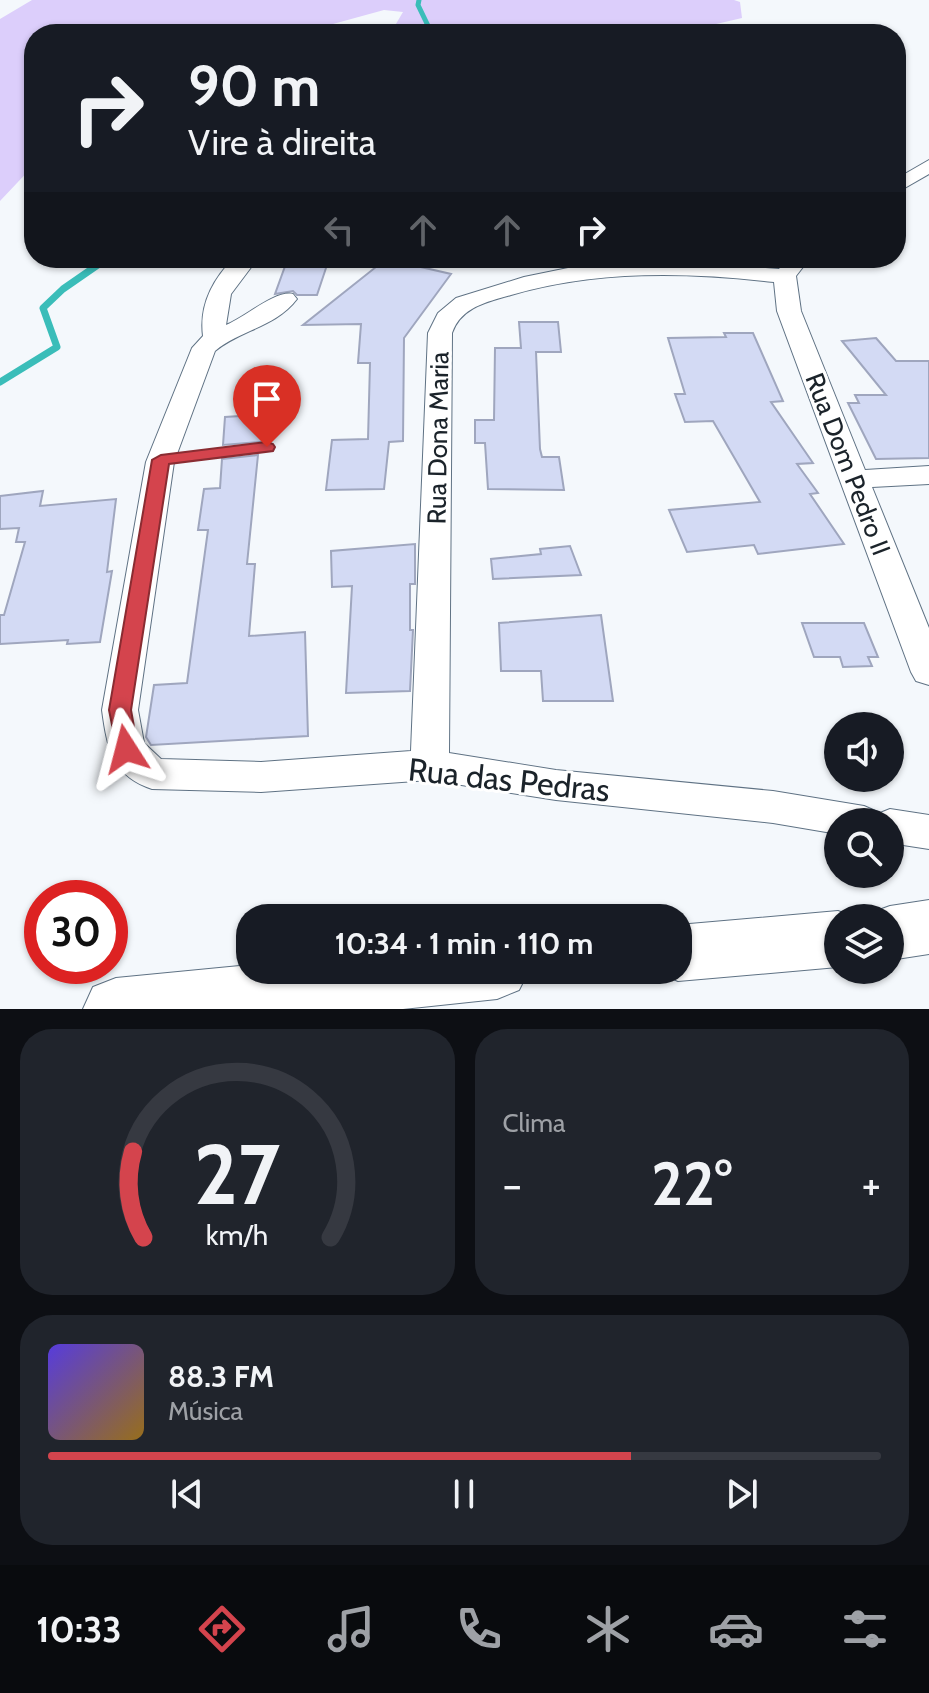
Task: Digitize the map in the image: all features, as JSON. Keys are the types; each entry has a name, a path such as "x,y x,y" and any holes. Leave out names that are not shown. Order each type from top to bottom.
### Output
{"main road":[{"path":"904,931 929,927"},
{"path":"692,952 824,940"},
{"path":"116,1009 360,984"}],"street":[{"path":"906,181 929,166"},
{"path":"216,338 214,309 236,268"},
{"name":"Rua Dona Maria","path":"430,765 440,333 447,316 461,305 535,268 774,268"},
{"name":"Rua Dom Pedro II","path":"792,268 789,311 929,672"},
{"path":"161,460 204,348 216,338 254,322 285,299"},
{"name":"Rua das Pedras","path":"161,460 120,710 126,749 152,774 261,777 430,765 556,785 773,807 824,815"},
{"path":"854,479 929,475"},
{"path":"904,828 929,832"}],"lane":[{"path":"161,460 267,447"}],"shaded area":[{"path":"32,0 734,0 740,2 742,18 716,24 396,24 403,12 384,10 333,24 24,24 24,176 0,201 0,19"}],"building":[{"path":"284,268 326,268 317,295 297,295 293,291 275,294"},
{"path":"375,268 425,268 451,274 404,338 403,441 389,442 384,489 326,490 332,440 368,439 370,363 358,363 361,324 303,325"},
{"path":"519,322 558,322 561,352 536,352 540,449 542,457 559,457 564,490 488,489 485,443 475,443 475,420 494,420 495,348 521,348"},
{"path":"724,333 753,333 783,401 771,402 813,463 797,464 818,493 810,494 844,544 758,554 754,545 687,552 669,510 760,502 713,421 685,422 675,394 685,394 668,338 726,337"},
{"path":"876,338 896,361 929,361 929,458 876,459 848,403 859,403 855,395 886,395 842,341"},
{"path":"272,414 271,441 223,445 225,417"},
{"path":"258,455 247,564 255,564 249,636 305,632 308,736 151,745 146,737 154,685 187,683 208,530 198,530 204,489 220,488 222,459"},
{"path":"43,491 40,506 116,499 107,572 112,571 100,642 67,644 68,640 0,644 0,615 4,615 25,542 16,542 19,528 0,529 0,496"},
{"path":"415,544 415,584 410,584 410,630 413,630 410,691 346,693 352,586 332,587 331,551"},
{"path":"570,546 581,575 493,579 491,559 541,554 540,549"},
{"path":"601,615 613,701 543,701 541,671 501,671 499,623"},
{"path":"802,623 864,623 878,657 868,657 872,666 843,667 840,657 814,657"}],"waterway":[{"path":"419,0 418,5 427,24"},
{"path":"0,382 57,347 43,308 63,289 93,268"}],"route":[{"path":"126,749 120,710 152,498 161,460 267,447"}]}
